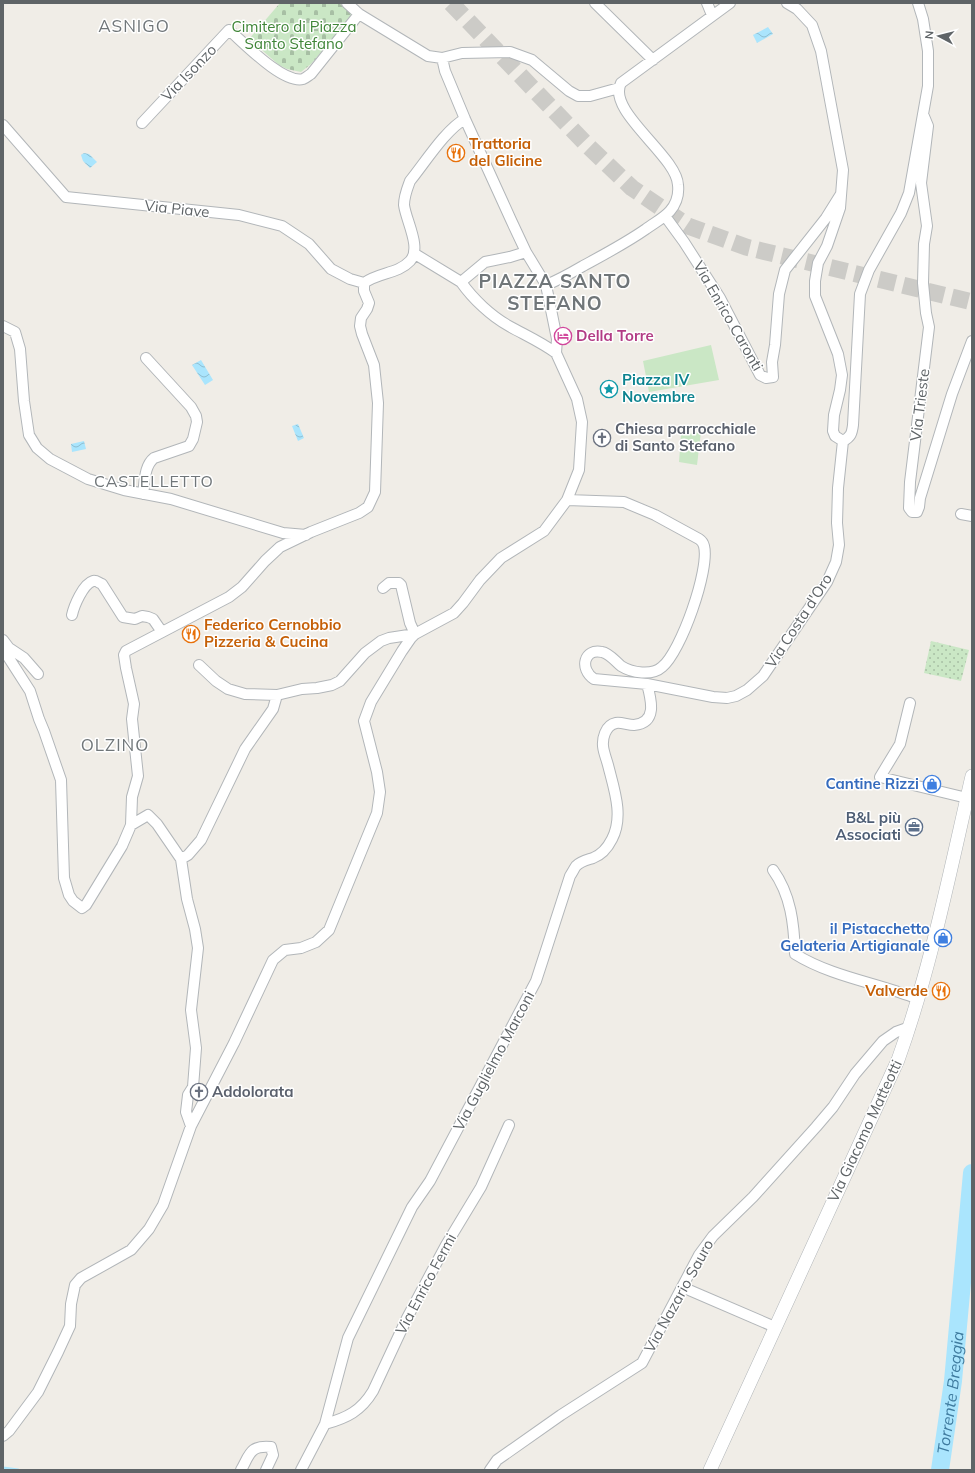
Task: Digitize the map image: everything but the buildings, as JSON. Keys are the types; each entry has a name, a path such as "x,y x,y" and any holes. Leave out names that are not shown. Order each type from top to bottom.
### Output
{"street":[{"path":"347,3 360,14 428,56 442,58 462,53 510,52 532,60 569,91 578,96 590,96 619,88"},
{"path":"595,3 653,60"},
{"path":"707,3 712,15"},
{"path":"546,285 624,244 670,211 676,199 678,185 677,178 666,161 630,118 621,102 619,88 621,83 730,3"},
{"path":"787,3 797,9 812,24 821,51 841,153 843,170 840,208 827,246 818,262 815,296 838,354 842,375 834,415 833,431 835,436 843,441 849,438 852,433 853,425 860,294 869,270 901,213 909,193 928,86 928,51 918,3"},
{"name":"Via Isonzo","path":"142,123 230,30 277,71 289,78 302,79 311,74 360,14"},
{"path":"3,1436 9,1431 38,1392 58,1352 70,1326 71,1304 75,1285 82,1278 131,1250 150,1229 163,1205 191,1126 234,1043 273,960 285,950 301,948 316,942 329,930 377,813 380,792 377,772 364,721 371,702 410,638 454,613 480,580 501,558 544,531 567,500 579,470 582,422 577,399 556,353 557,339 546,285 526,252 465,119 444,71 442,58"},
{"name":"Via Trieste","path":"923,114 928,126 921,183 927,226 924,244 923,283 929,327 910,482 909,508 912,512 916,512 919,507 920,498 952,394 972,341"},
{"path":"3,649 30,691 61,780 64,878 69,895 73,901 82,908 86,906 122,846 131,825 132,797 138,776 132,719 134,704 124,655 126,651 229,597 242,587 265,561 280,547 359,513 368,507 375,492 378,403 374,365 360,326 361,318 369,303 364,291 364,283 377,275 397,271 411,260 415,254 415,243 409,227 404,204 404,196 410,181 442,141 459,122 465,119"},
{"name":"Via Piave","path":"3,125 66,197 238,216 282,226 309,244 331,269 350,279 364,283"},
{"name":"Via Enrico Caronti","path":"665,216 684,242 720,298 760,374 766,378 773,377 772,362 775,345 779,294 785,270 826,218 842,192"},
{"path":"461,282 485,262 526,252"},
{"path":"415,254 461,282 492,315 508,326 539,342 556,353"},
{"path":"3,326 15,332 20,349 24,401 29,435 37,448 50,459 88,479 124,490 171,499 283,533 306,535"},
{"path":"143,494 146,472 150,462 154,458 189,446 194,439 197,422 196,416 191,408 146,358"},
{"name":"Via Costa d'Oro","path":"567,500 624,502 655,515 703,542 705,550 700,582 687,626 669,659 661,668 651,672 637,672 623,667 606,653 601,651 592,653 586,660 585,670 589,676 594,679 647,684 713,697 728,698 736,696 746,690 764,676 827,582 836,562 839,545 837,523 838,488 843,441"},
{"path":"961,514 972,516"},
{"path":"72,615 74,604 87,584 96,581 102,584 123,617 134,619 142,616 148,617 153,619 162,632"},
{"path":"383,588 389,583 395,582 401,585 410,623 415,634"},
{"path":"200,665 216,681 228,689 245,694 277,695 302,689 332,685 340,681 365,653 381,641 389,638 415,634"},
{"path":"3,640 9,648 24,658 38,674"},
{"name":"Via Guglielmo Marconi","path":"301,1470 324,1424 348,1338 412,1208 430,1181 527,1001 536,981 570,876 576,866 604,851 612,839 617,824 618,810 607,763 603,753 603,742 608,727 614,723 635,725 649,717 652,700 647,684"},
{"path":"181,859 188,855 201,840 245,749 273,709 277,695"},
{"path":"910,703 900,744 880,777 968,803"},
{"name":"Via Giacomo Matteotti","path":"710,1470 898,1060 927,969 968,803 972,776"},
{"path":"131,825 148,815 157,824 181,859 187,899 195,929 198,948 191,1010 196,1048 193,1087 188,1095 186,1112 191,1126"},
{"path":"773,870 780,880 793,916 795,954 811,963 835,973 899,991 918,999"},
{"name":"Via Nazario Sauro","path":"490,1470 496,1460 642,1362 699,1255 713,1236 753,1197 816,1127 855,1074 883,1041 896,1032 910,1026"},
{"name":"Via Enrico Fermi","path":"324,1424 344,1419 367,1401 407,1318 446,1245 480,1187 509,1125"},
{"path":"682,1287 775,1327"},
{"path":"241,1470 254,1449 260,1446 271,1447 274,1455 266,1470"}],"green space":[{"name":"Cimitero di Piazza Santo Stefano","path":"280,3 339,3 353,15 311,64 301,72 287,69 279,65 249,39"},
{"path":"711,345 719,380 649,392 643,361"},
{"path":"701,432 697,465 679,462 681,435"},
{"path":"931,641 969,650 961,681 924,673"}],"water":[{"path":"768,27 773,34 757,43 753,35"},
{"path":"84,153 89,154 97,162 90,168 83,161 81,155"},
{"path":"201,360 213,380 205,385 192,365"},
{"path":"298,424 304,438 298,441 292,426"},
{"path":"84,441 86,449 72,452 71,444"}],"waterway":[{"name":"Torrente Breggia","path":"940,1470 953,1381 972,1173"},
{"path":"3,1468 18,1470"}],"tunnel":[{"path":"451,3 586,144 632,188 688,226 746,247 972,302"}],"place":[{"name":"Trattoria del Glicine","path":"456,153"},
{"name":"Della Torre","path":"563,336"},
{"name":"Piazza IV Novembre","path":"609,389"},
{"name":"Chiesa parrocchiale di Santo Stefano","path":"602,438"},
{"name":"Federico Cernobbio Pizzeria & Cucina","path":"191,634"},
{"name":"Cantine Rizzi","path":"932,784"},
{"name":"B&L più Associati","path":"914,827"},
{"name":"il Pistacchetto Gelateria Artigianale","path":"943,938"},
{"name":"Valverde","path":"941,991"},
{"name":"Addolorata","path":"199,1092"}],"district":[{"name":"ASNIGO","path":"134,26"},
{"name":"PIAZZA SANTO STEFANO","path":"555,292"},
{"name":"CASTELLETTO","path":"154,481"},
{"name":"OLZINO","path":"115,745"}]}
